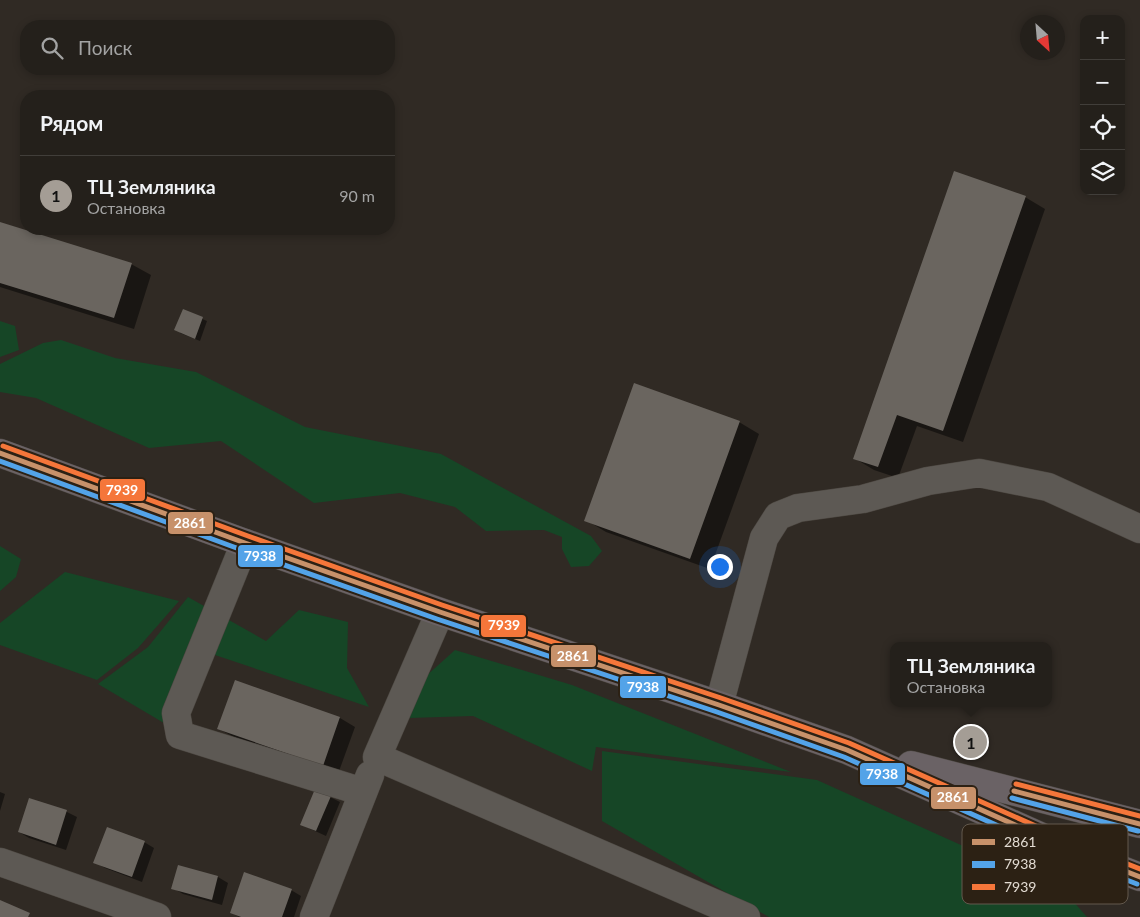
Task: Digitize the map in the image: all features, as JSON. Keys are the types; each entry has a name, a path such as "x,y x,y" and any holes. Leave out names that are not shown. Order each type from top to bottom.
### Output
{"main road":[{"path":"0,453 440,612 719,705 846,750 1012,824"},
{"path":"846,750 961,777 1140,824"},
{"path":"1128,872 1140,877"}],"street":[{"path":"719,705 764,538 778,516 798,508 863,498 928,481 979,473 1048,487 1140,529"},
{"path":"245,543 176,713 180,736 363,792"},
{"path":"314,917 377,757 440,612"},
{"path":"377,757 746,917"},
{"path":"0,862 157,917"}],"green space":[{"path":"0,321 15,326 19,350 0,357"},
{"path":"61,340 115,358 196,372 305,427 441,454 591,536 602,551 589,566 571,567 562,549 562,537 544,530 486,531 455,507 400,493 314,503 221,441 149,448 36,398 0,392 0,364 43,343"},
{"path":"0,546 21,559 16,577 0,591"},
{"path":"65,572 179,601 138,648 97,680 0,645 0,623"},
{"path":"188,597 266,641 299,610 348,622 347,668 369,707 212,654 174,729 98,684 148,647"},
{"path":"455,650 572,685 791,772 596,747 592,771 473,716 409,718 425,677"},
{"path":"602,751 817,780 962,845 962,904 1076,904 1087,917 769,917 602,821"}],"building":[{"path":"954,171 1026,196 943,431 897,415 878,467 853,459"},
{"path":"0,222 20,228 20,235 42,235 132,263 114,318 0,283"},
{"path":"183,309 203,317 195,339 174,330"},
{"path":"634,383 740,421 690,559 584,521"},
{"path":"235,680 340,717 323,766 217,729"},
{"path":"315,789 331,796 316,831 300,825"},
{"path":"29,798 67,810 56,845 18,832"},
{"path":"107,827 145,841 132,877 93,863"},
{"path":"178,865 218,876 212,900 171,889"},
{"path":"244,872 292,889 282,917 241,917 230,913"},
{"path":"0,900 30,913 28,917 0,917"}],"transit line":[{"name":"7939","path":"3,446 442,605 721,698 849,743 1031,824"},
{"name":"2861","path":"0,453 440,612 719,705 847,750 1013,824"},
{"name":"7938","path":"0,461 437,619 717,712 844,757 994,824"},
{"name":"7939","path":"1016,784 1140,816"},
{"name":"2861","path":"1014,791 1140,824"},
{"name":"7938","path":"1012,798 1111,824"},
{"name":"7938","path":"1128,828 1138,831"},
{"name":"7939","path":"1128,864 1140,869"},
{"name":"2861","path":"1128,872 1140,877"},
{"name":"7938","path":"1128,880 1137,884"}],"place":[{"name":"ТЦ Земляника","path":"971,742"}]}
